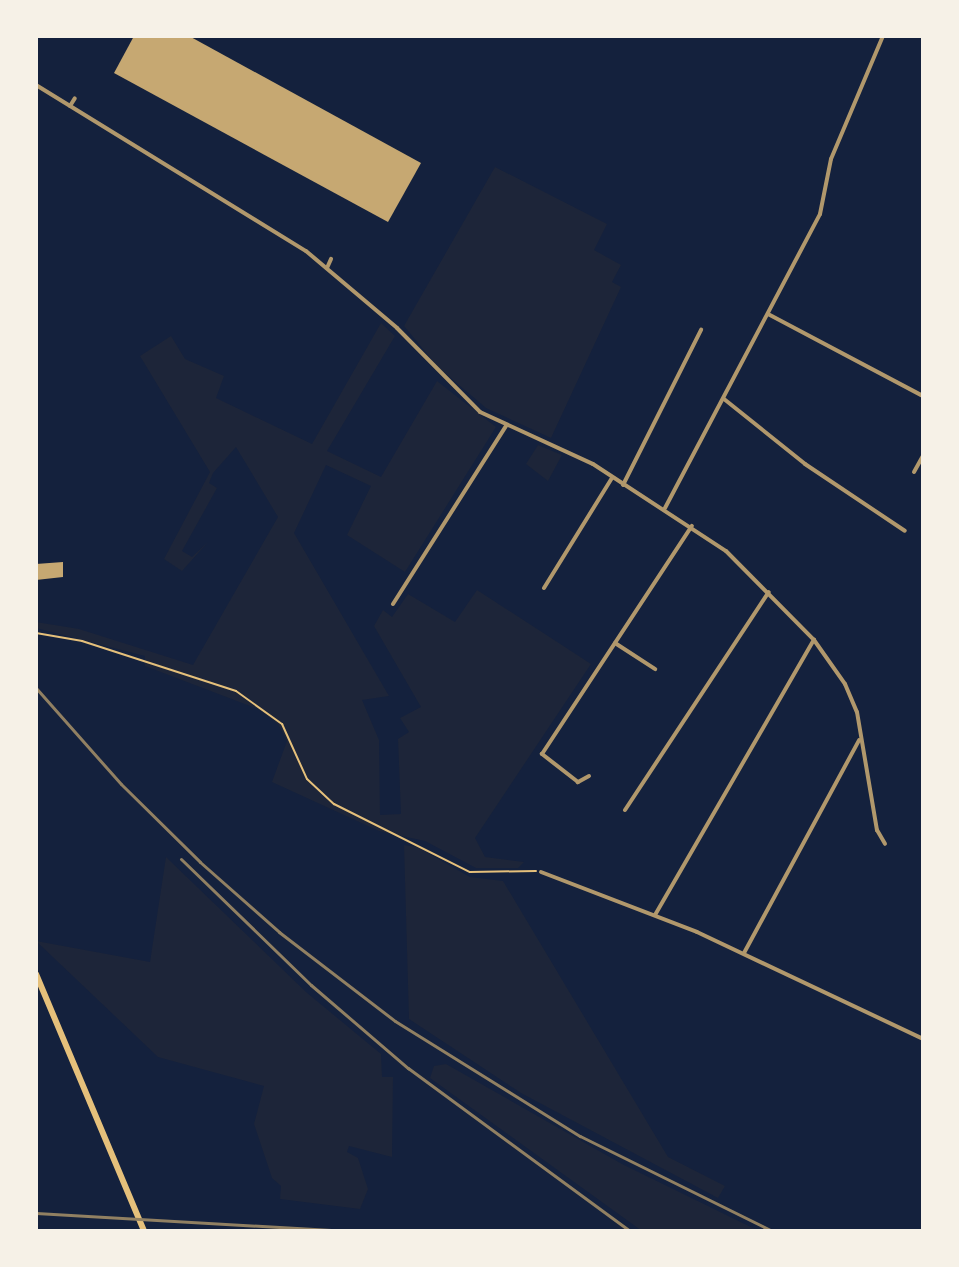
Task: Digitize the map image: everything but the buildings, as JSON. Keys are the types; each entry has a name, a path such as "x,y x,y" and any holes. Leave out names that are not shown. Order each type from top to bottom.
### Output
{"main road":[{"path":"36,974 144,1231"}],"street":[{"path":"665,508 820,214 831,159 883,36"},
{"path":"36,85 327,268 397,328 446,383 506,426 568,450 665,508 692,526 769,592 814,640 845,684 861,738 877,830 885,844"},
{"path":"70,106 75,98"},
{"path":"327,268 331,259"},
{"path":"768,314 923,396"},
{"path":"623,485 701,330"},
{"path":"724,399 805,464 905,531"},
{"path":"393,604 506,426"},
{"path":"914,472 923,456"},
{"path":"544,588 613,477"},
{"path":"589,776 578,782 542,754 692,526"},
{"path":"625,810 769,592"},
{"path":"655,916 814,640"},
{"path":"615,643 655,669"},
{"path":"744,953 861,738"},
{"path":"541,872 744,953 923,1039"}],"path":[{"path":"36,633 82,641 236,691 282,724 307,779 334,804 470,872 541,872"}],"shaded area":[{"path":"495,167 607,224 594,250 621,265 612,282 621,287 551,438 486,408 438,367 404,326"},
{"path":"381,323 395,336 327,451 381,477 437,381 496,427 405,572 347,535 371,486 326,465 294,533 389,696 362,700 379,740 380,815 401,814 398,739 409,732 400,718 421,707 374,626 383,610 392,617 408,594 455,622 477,590 591,664 475,838 485,857 524,862 518,868 476,868 425,841 379,831 272,782 287,741 278,724 258,709 145,666 145,656 36,628 36,622 79,629 193,665 278,517 236,447 213,473 209,483 217,488 182,551 192,557 208,542 182,571 164,559 210,472 140,356 171,336 185,359 224,376 216,398 312,444"},
{"path":"538,445 562,455 548,481 526,464"},
{"path":"404,845 417,847 470,877 503,881 668,1157 725,1186 718,1198 521,1093 409,1019"},
{"path":"166,857 306,992 381,1054 382,1077 393,1077 392,1157 349,1146 347,1152 358,1158 368,1189 360,1209 280,1199 281,1186 272,1178 254,1124 264,1086 158,1057 36,941 150,962"},
{"path":"446,1064 622,1164 759,1231 642,1231 430,1078 434,1066"}],"railway":[{"path":"36,688 121,784 200,862 279,932 395,1021 580,1136 772,1231"},
{"path":"181,859 311,985 408,1068 630,1231"},
{"path":"36,1213 348,1231"}]}
